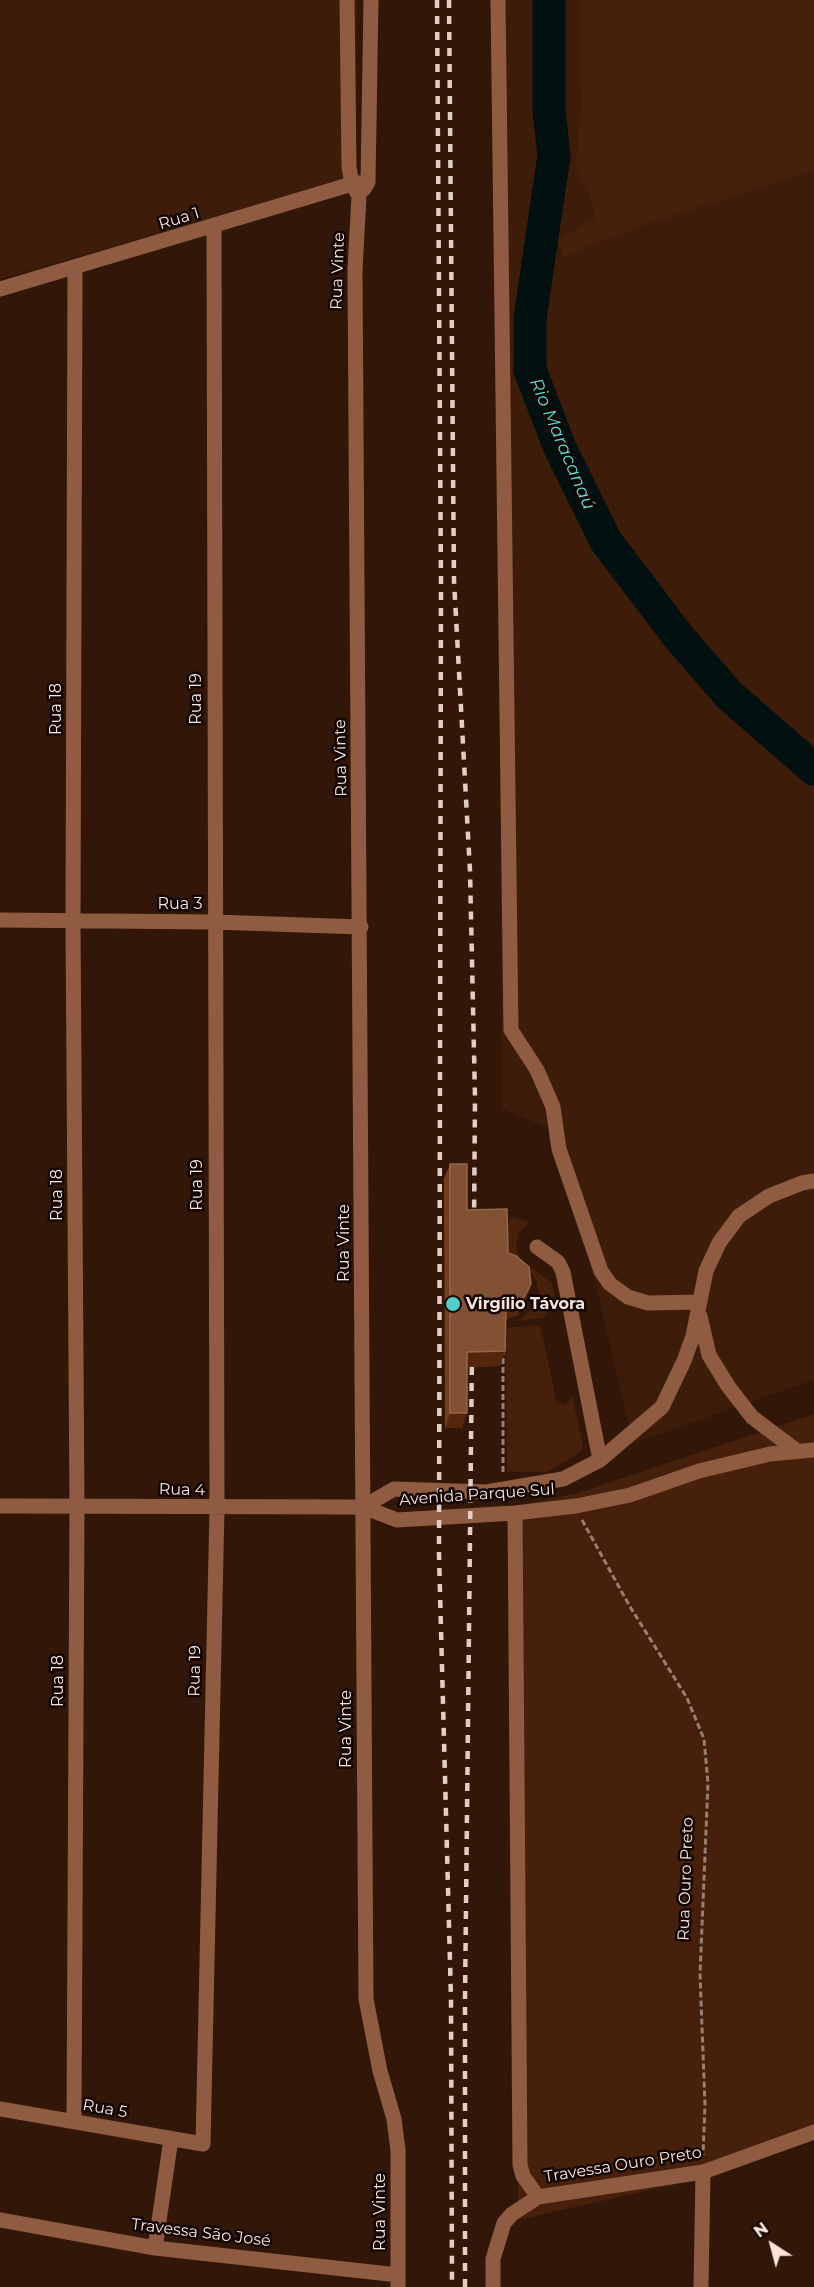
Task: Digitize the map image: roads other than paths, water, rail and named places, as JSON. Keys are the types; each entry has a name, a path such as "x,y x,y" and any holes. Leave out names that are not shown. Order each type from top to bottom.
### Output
{"street":[{"name":"Rua Vinte","path":"347,0 350,167 356,190 366,1999 380,2071 394,2120 398,2150 398,2281"},
{"name":"Rua 1","path":"0,289 214,227 356,190 368,182 371,0"},
{"path":"498,0 511,1030 537,1070 553,1107 559,1149 601,1271 610,1284 628,1297 648,1302 699,1305 709,1355 728,1386 752,1417 797,1451"},
{"name":"Rua 19","path":"203,2144 217,1508 214,227"},
{"name":"Rua 18","path":"74,2122 77,1506 73,922 75,269"},
{"name":"Rua 3","path":"0,920 214,922 361,927"},
{"name":"Avenida Parque Sul","path":"363,1507 394,1490 486,1492 553,1482 600,1460 662,1407 693,1336 706,1271 719,1243 739,1216 769,1196 802,1183 814,1181"},
{"path":"537,1247 558,1262 563,1272 600,1460"},
{"name":"Avenida Parque Sul","path":"363,1507 397,1520 515,1513 576,1506 630,1495 699,1471 770,1454 814,1450"},
{"name":"Rua 4","path":"0,1506 363,1507"},
{"path":"493,2287 495,2247 504,2223 512,2214 538,2198 523,2176 520,2165 515,1513"},
{"name":"Rua 5","path":"0,2109 203,2144"},
{"name":"Travessa Ouro Preto","path":"538,2198 703,2172 814,2132"},
{"path":"155,2248 171,2139"},
{"path":"701,2287 703,2172"},
{"name":"Travessa São José","path":"0,2220 155,2248 398,2281"}],"waterway":[{"name":"Rio Maracanaú","path":"549,0 549,110 554,156 530,318 530,370 560,448 606,541 678,636 729,695 814,769"}],"railway":[{"path":"437,0 441,583 439,1555 451,1999 452,2287"},
{"path":"449,0 454,581 470,871 475,1097 474,1225"},
{"path":"465,2287 465,1999 472,1351"}],"place":[{"name":"Virgílio Távora","path":"453,1304"}]}
